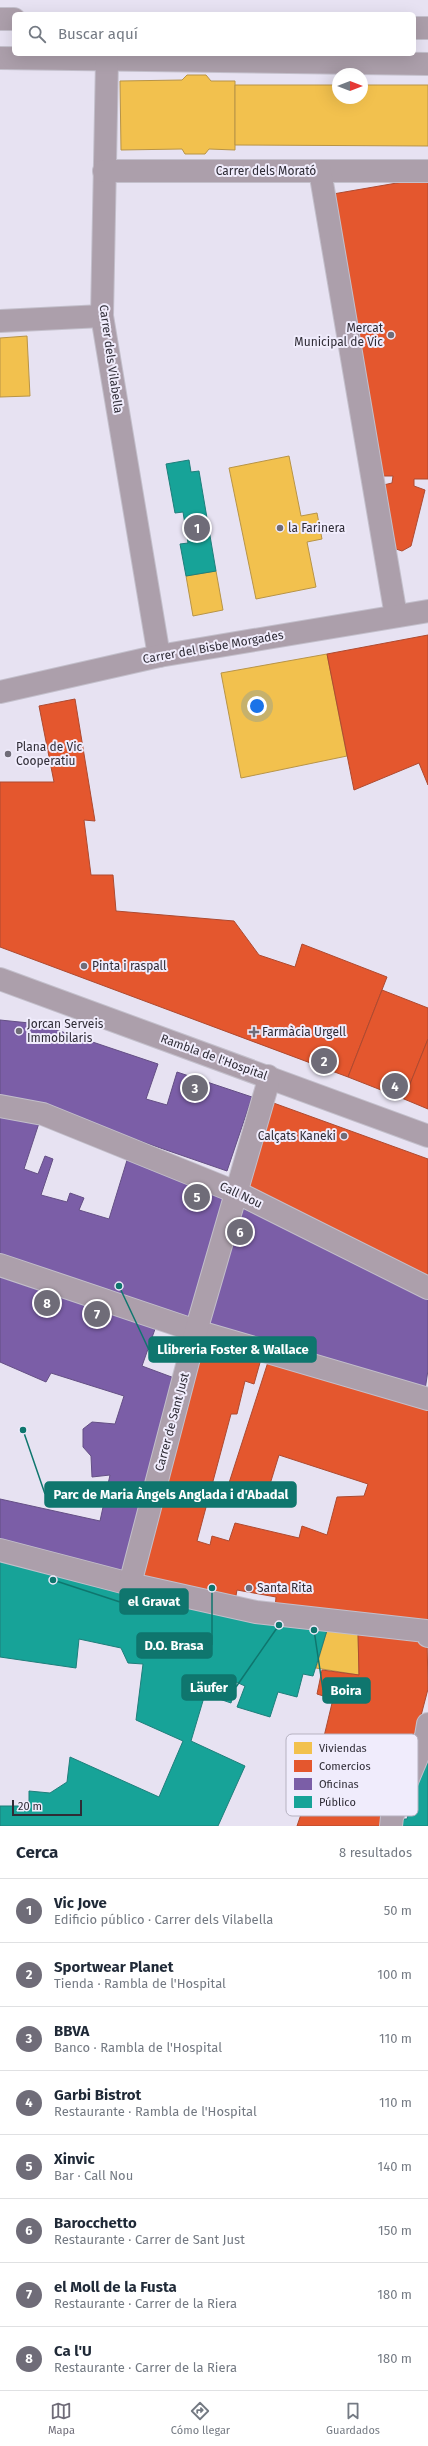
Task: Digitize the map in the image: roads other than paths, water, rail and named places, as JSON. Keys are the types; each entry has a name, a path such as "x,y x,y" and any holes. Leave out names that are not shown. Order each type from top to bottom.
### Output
{"street":[{"path":"0,19 12,19"},
{"path":"416,28 428,28"},
{"path":"0,58 428,64"},
{"name":"Carrer dels Vilabella","path":"107,60 102,316 159,656"},
{"name":"Carrer dels Morató","path":"104,171 428,171"},
{"path":"320,171 334,179 428,176"},
{"path":"320,171 396,616"},
{"path":"0,321 102,316"},
{"name":"Carrer del Bisbe Morgades","path":"0,692 159,656 428,611"},
{"name":"Rambla de l'Hospital","path":"0,979 268,1076 428,1136"},
{"name":"Carrer de Sant Just","path":"130,1584 196,1331 238,1192 268,1083 268,1076"},
{"name":"Call Nou","path":"0,1106 43,1114 238,1192 428,1288"},
{"path":"0,1265 196,1331 428,1399"},
{"path":"0,1550 130,1584 256,1612 426,1631 428,1636"},
{"path":"418,1754 427,1732"},
{"path":"391,1826 393,1816"}],"place":[{"name":"Mercat Municipal de Vic","path":"391,335"},
{"name":"Vic Jove","path":"197,528"},
{"name":"la Farinera","path":"280,528"},
{"name":"Plana de Vic Cooperatiu","path":"8,754"},
{"name":"Pinta i raspall","path":"84,966"},
{"name":"Jorcan Serveis Immobilaris","path":"19,1031"},
{"name":"Farmàcia Urgell","path":"254,1032"},
{"name":"Sportwear Planet","path":"324,1061"},
{"name":"Garbi Bistrot","path":"395,1086"},
{"name":"BBVA","path":"195,1088"},
{"name":"Calçats Kaneki","path":"344,1136"},
{"name":"Xinvic","path":"197,1197"},
{"name":"Barocchetto","path":"240,1232"},
{"name":"Llibreria Foster & Wallace","path":"119,1286"},
{"name":"Ca l'U","path":"47,1303"},
{"name":"el Moll de la Fusta","path":"97,1314"},
{"name":"Parc de Maria Àngels Anglada i d'Abadal","path":"23,1430"},
{"name":"el Gravat","path":"53,1580"},
{"name":"D.O. Brasa","path":"212,1588"},
{"name":"Santa Rita","path":"249,1588"},
{"name":"Läufer","path":"279,1625"},
{"name":"Boira","path":"314,1630"}]}
